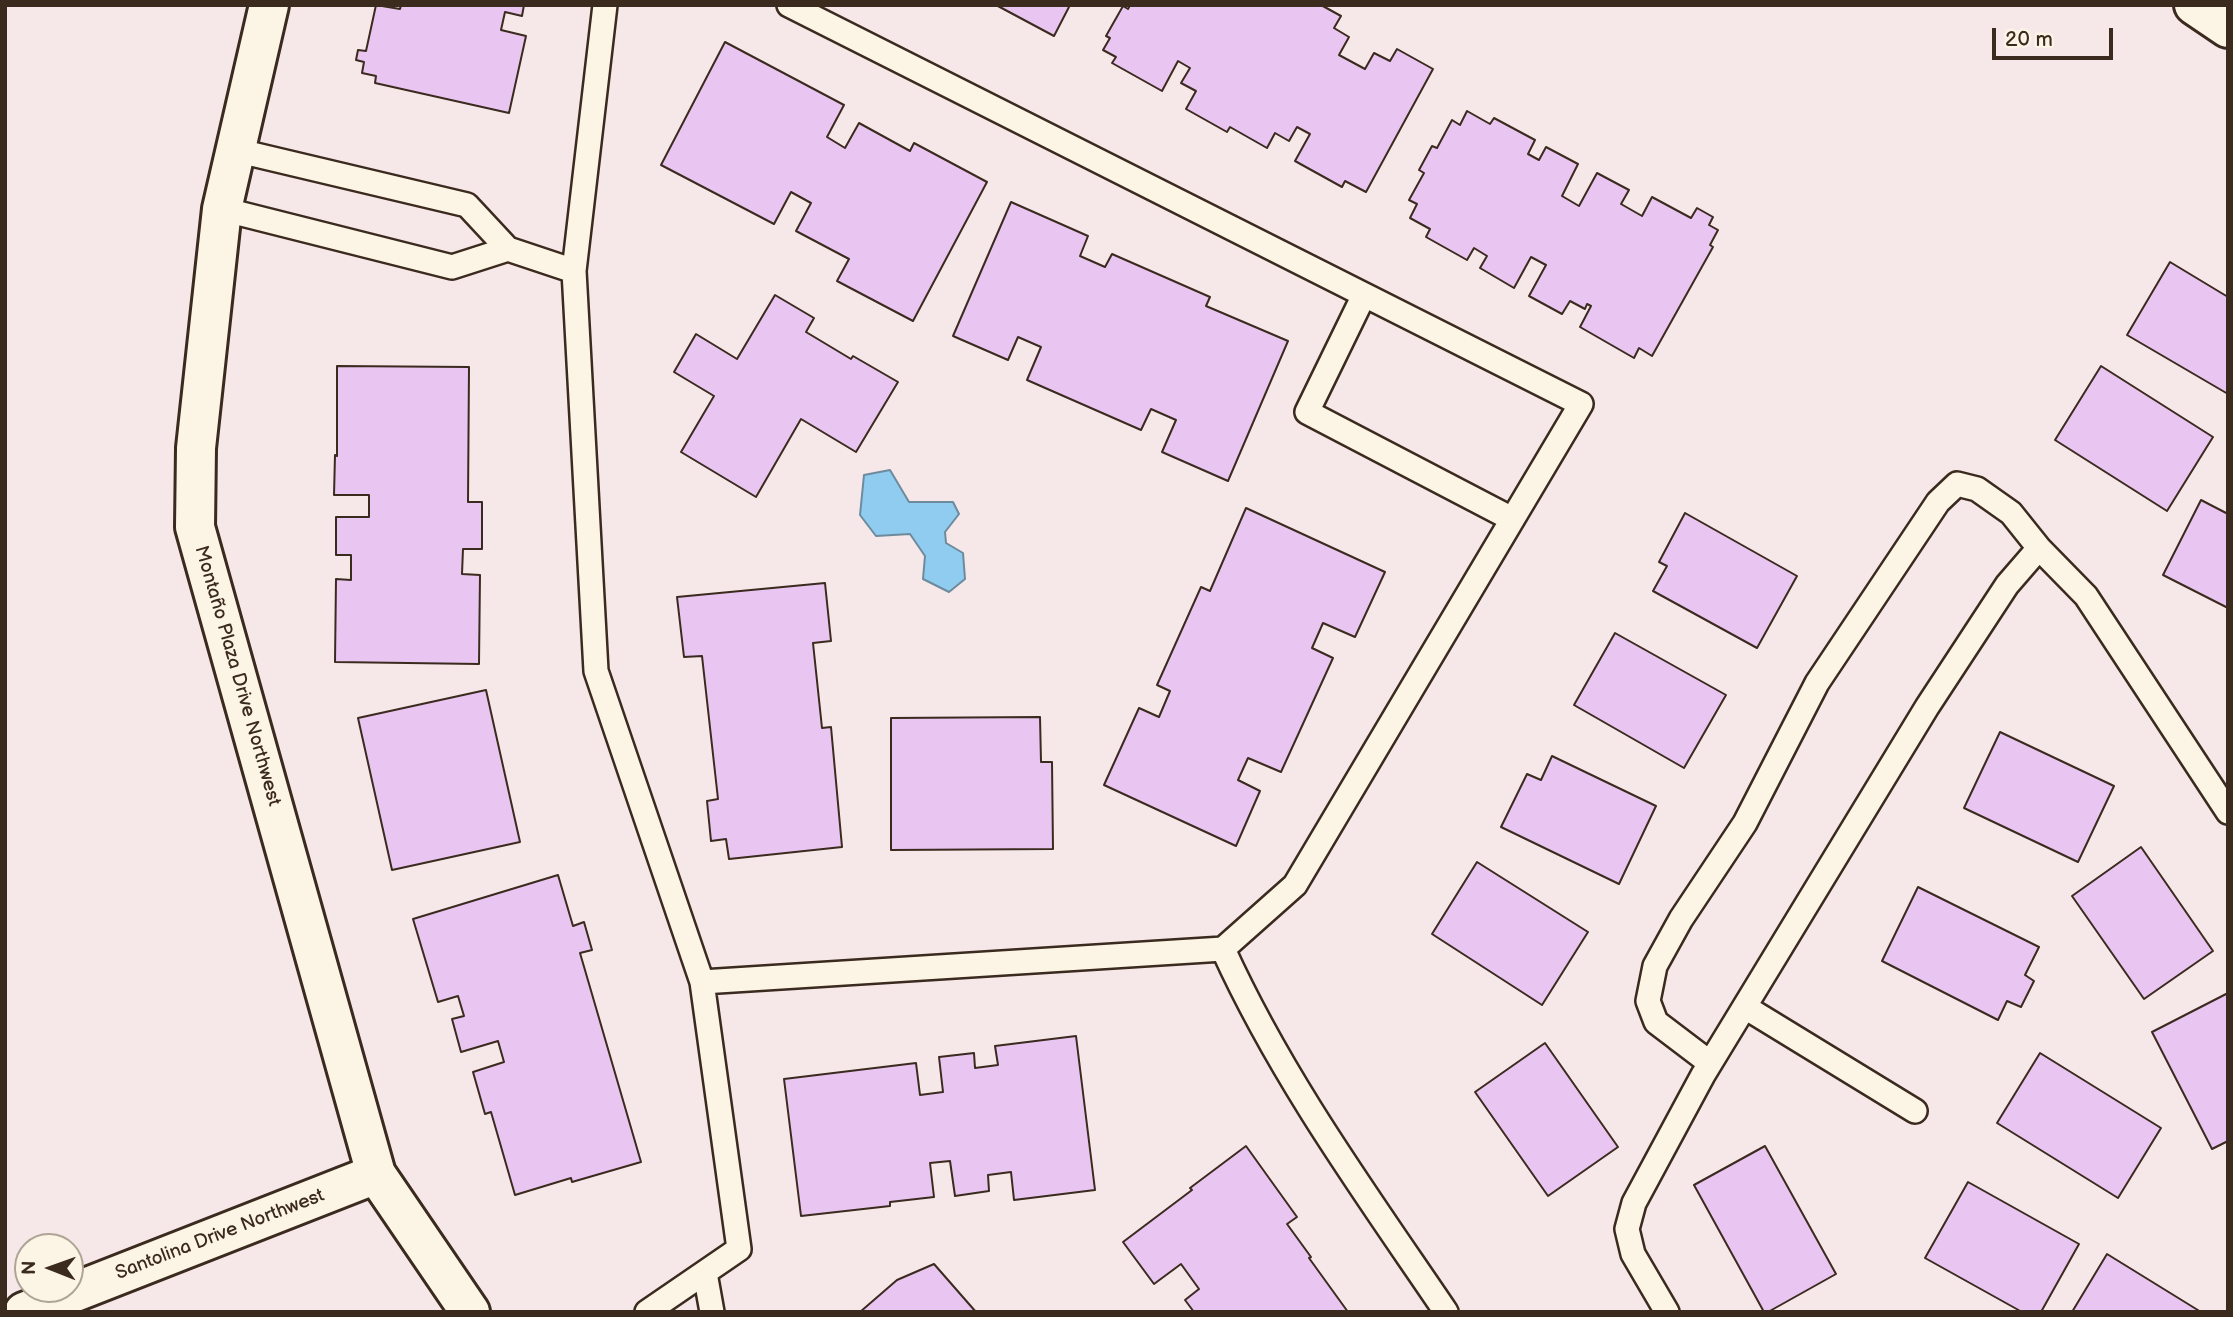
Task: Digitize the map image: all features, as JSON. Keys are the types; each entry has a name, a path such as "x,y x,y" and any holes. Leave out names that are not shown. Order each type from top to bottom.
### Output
{"street":[{"name":"Montaño Plaza Drive Northwest","path":"269,5 222,209 196,447 195,527 376,1174 470,1312"},
{"path":"2194,5 2228,27"},
{"name":"Santolina Drive Northwest","path":"24,1312 376,1174"}],"lane":[{"path":"605,5 574,271 596,671 702,982 739,1249 647,1312"},
{"path":"702,982 1223,949 1295,885 1581,404 789,5"},
{"path":"236,150 467,205 508,249 574,271"},
{"path":"222,209 452,267 508,249"},
{"path":"1364,295 1307,412 1512,519"},
{"path":"1710,1063 1656,1021 1648,1002 1655,966 1681,919 1745,823 1817,683 1938,502 1957,484 1977,489 2011,513 2039,548 2087,596 2226,806"},
{"path":"1667,1312 1633,1254 1627,1229 1634,1203 1710,1063 1927,707 2007,585 2039,548"},
{"path":"1223,949 1243,995 1310,1112 1446,1312"},
{"path":"1745,1007 1915,1111"},
{"path":"705,1272 712,1312"}],"water":[{"path":"890,470 909,502 953,502 959,514 945,532 946,543 963,553 965,579 949,592 923,579 925,556 910,534 876,536 860,515 864,475"}],"building":[{"path":"376,5 400,9 401,5 524,5 522,16 505,12 501,30 526,36 509,113 375,83 376,76 362,73 364,62 356,60 358,50 366,51"},
{"path":"996,5 1070,5 1054,36"},
{"path":"1130,5 1321,5 1341,16 1334,28 1349,37 1339,55 1365,69 1374,53 1390,61 1397,49 1433,69 1366,192 1345,181 1342,187 1295,161 1310,134 1297,127 1289,141 1275,133 1267,148 1230,127 1227,132 1186,109 1196,91 1181,83 1190,68 1178,61 1162,91 1112,63 1116,57 1103,50 1110,38 1106,36 1123,6 1128,9"},
{"path":"725,42 844,105 827,137 845,148 859,123 910,151 914,143 987,182 913,321 837,281 849,259 796,231 811,203 791,192 774,224 661,165"},
{"path":"1467,111 1490,124 1494,118 1535,140 1528,154 1539,160 1546,147 1578,164 1562,196 1579,206 1597,173 1629,190 1621,204 1642,216 1652,197 1691,218 1697,208 1713,217 1709,225 1718,230 1710,245 1713,247 1652,356 1639,348 1634,358 1580,327 1591,306 1587,304 1585,309 1570,301 1562,314 1529,296 1546,265 1531,257 1514,288 1480,268 1487,256 1474,248 1467,260 1426,237 1430,229 1410,218 1417,204 1409,200 1424,173 1419,170 1432,146 1437,148 1452,120 1460,125"},
{"path":"1011,202 1088,236 1080,256 1105,267 1112,254 1210,297 1206,306 1288,341 1228,481 1162,452 1176,420 1151,409 1141,430 1027,380 1041,347 1018,337 1008,360 953,336"},
{"path":"2170,262 2228,297 2228,394 2127,335"},
{"path":"775,295 814,318 806,332 851,359 853,356 898,382 856,452 801,419 756,497 681,452 714,396 674,372 696,334 737,359"},
{"path":"337,366 469,367 468,502 482,502 482,549 463,549 462,574 480,575 479,664 335,662 336,579 351,580 351,555 336,555 336,517 369,517 369,495 334,495"},
{"path":"2101,366 2213,437 2167,511 2055,440"},
{"path":"2201,500 2228,514 2228,608 2163,575"},
{"path":"1246,508 1385,572 1355,637 1323,623 1312,648 1333,658 1281,772 1248,758 1238,780 1260,791 1236,846 1104,785 1139,708 1159,717 1170,691 1157,685 1201,587 1210,591"},
{"path":"1685,513 1797,576 1757,648 1653,591 1667,566 1659,562"},
{"path":"825,583 831,641 813,643 822,728 831,727 842,847 729,859 726,839 711,841 707,801 718,799 702,656 684,657 677,597"},
{"path":"1615,633 1726,695 1684,768 1574,705"},
{"path":"486,690 520,842 392,870 358,718"},
{"path":"1040,717 1041,762 1052,762 1053,849 891,850 891,718"},
{"path":"2000,732 2114,786 2078,862 1964,808"},
{"path":"1552,756 1656,806 1619,884 1501,827 1527,774 1541,780"},
{"path":"2141,847 2213,951 2144,999 2072,896"},
{"path":"1477,862 1588,932 1542,1005 1432,934"},
{"path":"558,875 573,926 584,922 592,950 580,953 641,1162 572,1182 571,1178 515,1195 491,1112 485,1114 473,1072 504,1062 498,1041 461,1052 452,1019 464,1016 458,996 438,1002 413,919"},
{"path":"1918,887 2039,947 2025,975 2034,981 2021,1007 2007,1001 1998,1020 1882,961"},
{"path":"2228,993 2228,1141 2212,1149 2152,1032"},
{"path":"1076,1036 1095,1190 1014,1200 1011,1172 988,1175 989,1191 955,1196 950,1161 930,1163 934,1197 890,1202 890,1206 801,1216 784,1079 916,1063 920,1095 943,1092 939,1057 974,1053 975,1068 998,1065 995,1046"},
{"path":"1545,1043 1618,1147 1548,1196 1475,1092"},
{"path":"2040,1053 2161,1128 2118,1198 1997,1123"},
{"path":"1246,1146 1297,1217 1287,1224 1348,1312 1194,1312 1185,1300 1199,1289 1181,1264 1154,1284 1123,1242"},
{"path":"1765,1146 1836,1274 1768,1312 1764,1312 1694,1185"},
{"path":"1968,1182 2079,1244 2041,1312 2022,1312 1925,1258"},
{"path":"2107,1254 2201,1312 2072,1312"},
{"path":"934,1264 976,1312 860,1312 897,1280"}]}
